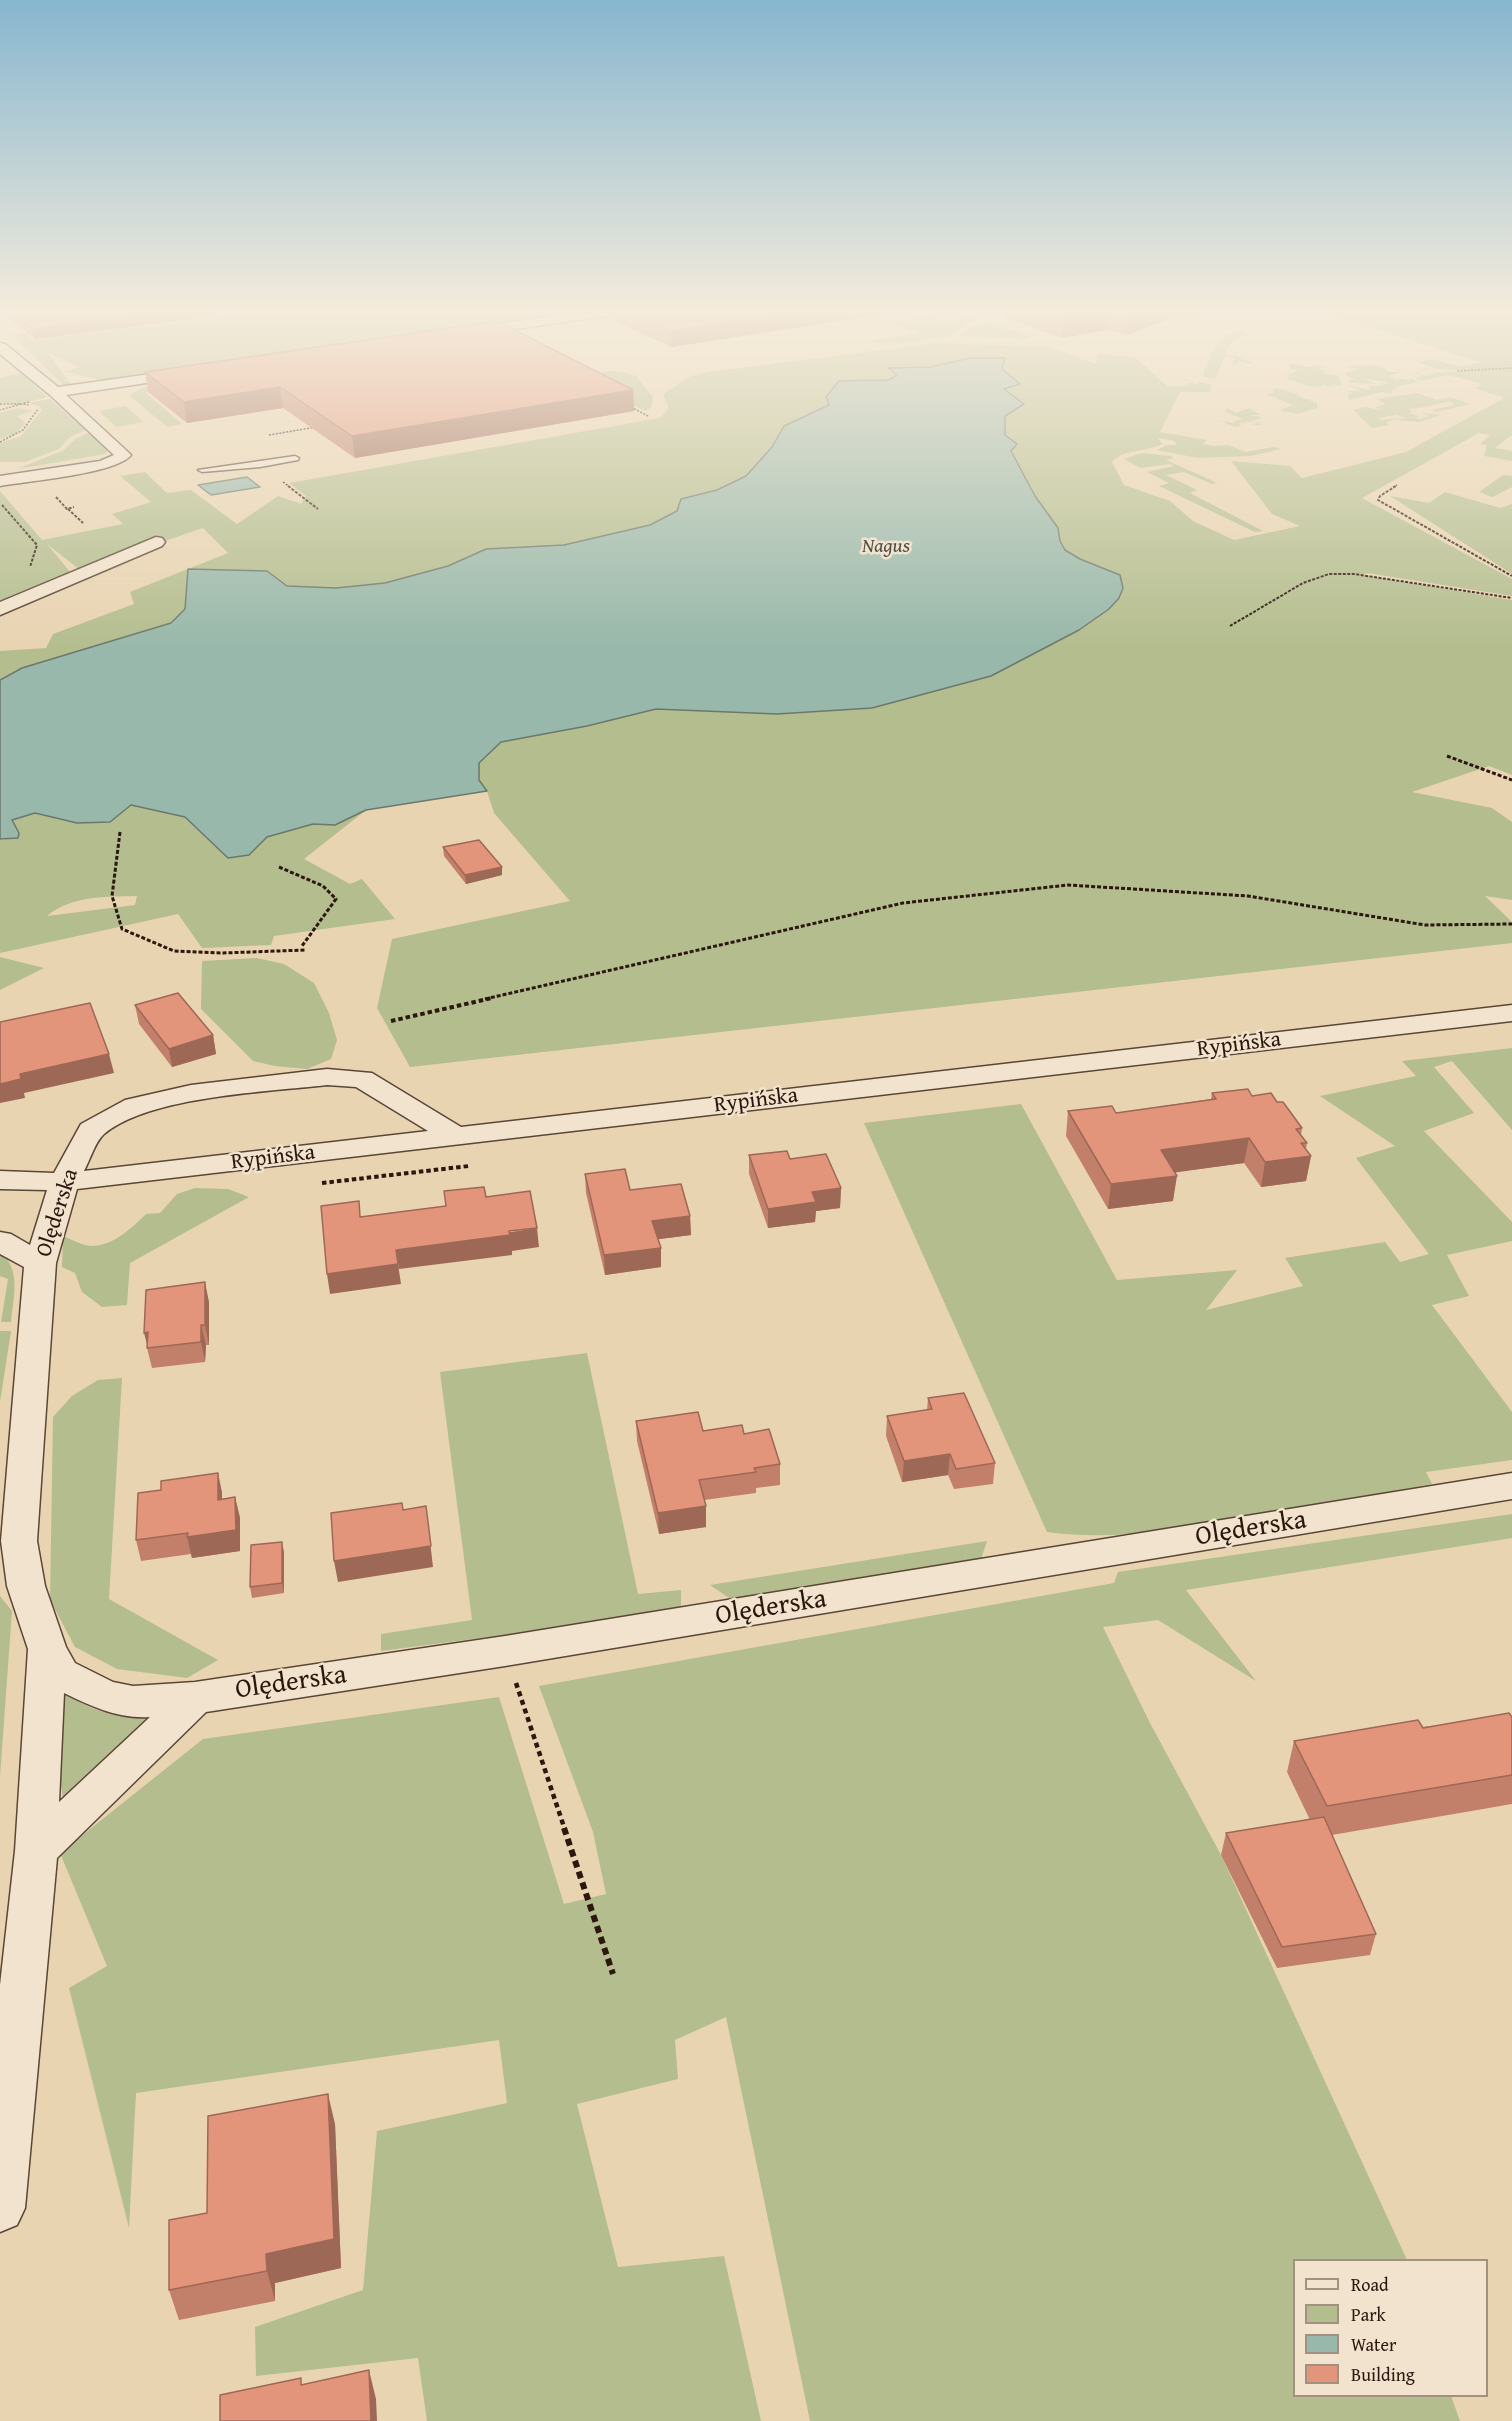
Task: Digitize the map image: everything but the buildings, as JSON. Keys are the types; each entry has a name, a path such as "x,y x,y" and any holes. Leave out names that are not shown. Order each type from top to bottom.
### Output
{"street":[{"path":"0,481 102,465 118,460 122,453 89,423"},
{"path":"0,609 156,542"},
{"name":"Rypińska","path":"0,1180 64,1182 1512,1013"},
{"name":"Olęderska","path":"456,1136 362,1079 327,1077 191,1093 135,1106 91,1130 64,1182 40,1263 19,1541 26,1586 47,1649 61,1674 104,1695 134,1702 195,1698 505,1652 1512,1486"},
{"path":"0,1241 40,1263"},
{"name":"Olęderska","path":"0,2208 36,1851 47,1649"},
{"path":"36,1851 195,1698"}],"lane":[{"path":"202,470 260,465 295,458"}],"path":[{"path":"0,442 25,431 30,423"},
{"path":"270,435 316,427"},
{"path":"260,465 318,509"},
{"path":"1397,485 1380,496 1378,500 1512,576"},
{"path":"56,497 83,523"},
{"path":"0,502 37,545 36,555 28,571"},
{"path":"68,508 74,507"},
{"path":"1230,626 1303,583 1329,574 1354,574 1512,598"},
{"path":"1447,756 1512,780"},
{"path":"120,832 112,896 122,929 174,951 223,953 303,948 336,899 323,886 279,867"},
{"path":"391,1021 903,903 1068,885 1248,896 1425,925 1512,924"},
{"path":"505,1652 613,1974"}],"green space":[{"path":"0,423 26,423 14,435 0,439"},
{"path":"32,423 78,423 86,430 70,437 59,449 25,462 0,462 0,443 21,436"},
{"path":"112,423 138,423 116,427"},
{"path":"162,423 182,424 167,427"},
{"path":"632,423 790,423 784,426 772,447 746,476 717,490 681,499 677,511 650,525 564,545 486,549 449,566 385,583 337,588 287,586 267,571 185,610 171,623 22,668 0,680 0,651 46,648 53,634 134,604 130,592 228,553 203,528 80,570 47,544 71,573 0,603 0,491 42,540 123,524 112,514 151,502 120,476 145,472 167,493 191,490 237,524 278,496 301,504 306,496 289,483"},
{"path":"1004,423 1165,423 1160,432 1207,440 1203,444 1228,445 1246,452 1273,447 1281,449 1251,456 1198,458 1156,450 1168,445 1176,445 1175,441 1158,438 1162,444 1122,455 1112,462 1124,485 1170,501 1193,521 1234,540 1300,526 1272,514 1231,461 1290,466 1302,478 1406,452 1459,423 1512,423 1512,435 1495,448 1512,451 1512,461 1484,456 1487,445 1480,444 1490,435 1479,433 1362,498 1512,579 1512,596 1367,573 1363,575 1512,600 1512,775 1489,766 1412,792 1492,808 1512,822 1512,900 1485,896 1512,922 1512,943 410,1067 377,1008 392,939 570,901 494,813 487,791 479,780 479,763 501,742 587,726 656,709 777,714 872,708 991,676 1120,575 1080,559 1065,550 1060,541 1058,528 1035,496 1011,451 1017,444 1005,436"},
{"path":"1225,423 1235,423 1240,423 1241,426 1235,427"},
{"path":"1367,423 1387,423 1389,425 1372,428"},
{"path":"90,432 108,450 105,454 17,469 64,450 75,439"},
{"path":"1142,453 1170,456 1174,458 1166,460 1217,483 1212,484 1184,472 1166,475 1197,490 1190,493 1263,531 1255,532 1159,486 1169,483 1147,472 1174,466 1170,464 1141,468 1124,459"},
{"path":"1503,475 1512,476 1512,487 1493,497 1479,492"},
{"path":"1445,492 1500,508 1512,504 1512,574 1390,496 1429,503"},
{"path":"131,805 185,817 228,858 249,855 267,837 313,824 335,825 366,810 304,859 350,884 362,879 395,919 274,936 271,945 202,948 178,914 0,953 0,839 3,840 19,833 12,820 35,813 77,823 118,813","holes":["137,896 135,905 47,916 67,904 90,898"]},
{"path":"0,957 44,968 0,990"},
{"path":"257,958 284,964 314,983 329,1013 337,1040 331,1059 307,1069 253,1061 201,1009 202,961"},
{"path":"1512,1048 1512,1130 1452,1061 1434,1067 1474,1113 1424,1131 1512,1222 1512,1241 1447,1255 1469,1296 1432,1305 1512,1412 1512,1460 1426,1472 1432,1484 1190,1527 1119,1535 1047,1532 864,1123 1021,1104 1117,1280 1237,1270 1206,1310 1303,1286 1285,1258 1385,1242 1400,1262 1429,1254 1356,1158 1395,1146 1320,1096 1416,1076 1402,1061"},
{"path":"195,1188 228,1189 249,1197 130,1263 127,1305 102,1307 82,1292 75,1273 62,1267 63,1236 85,1245 94,1246 111,1242 134,1226 146,1214 160,1213 177,1194"},
{"path":"0,1253 7,1259 14,1275 11,1322 1,1322 8,1279 0,1276"},
{"path":"0,1331 11,1331 0,1402"},
{"path":"587,1353 638,1594 681,1590 681,1608 672,1613 381,1651 381,1634 472,1620 440,1372"},
{"path":"122,1378 109,1599 218,1660 187,1678 117,1669 75,1647 50,1600 53,1417 72,1396 98,1380"},
{"path":"1512,1514 1512,1538 1186,1590 1256,1681 1158,1620 1103,1627 1150,1723 1221,1855 1407,2259 1293,2259 1293,2397 1451,2397 1460,2421 810,2421 726,2017 675,2040 678,2079 577,2104 618,2267 724,2256 761,2421 427,2421 418,2358 256,2376 255,2327 363,2290 377,2131 507,2103 499,2040 136,2093 129,2228 69,1988 107,1966 60,1853 203,1739 499,1697 564,1904 606,1894 593,1832 539,1686 1114,1583 1118,1572"},
{"path":"987,1541 980,1562 732,1600 710,1585"},
{"path":"0,1596 12,1611 0,1777"},
{"path":"64,1692 85,1705 105,1713 152,1716 63,1799 54,1735"}],"water":[{"name":"Nagus","path":"790,423 1005,423 1005,435 1017,444 1011,451 1035,496 1058,528 1060,541 1065,550 1080,559 1120,575 1123,588 1119,598 1109,609 1079,630 991,676 872,708 777,714 656,709 587,726 501,742 479,763 479,780 487,791 366,810 335,825 313,824 267,837 249,855 228,858 185,817 131,805 110,822 77,823 35,813 12,820 19,833 18,838 0,839 0,680 22,668 171,623 185,609 188,569 267,571 287,586 336,588 385,583 448,566 486,549 564,545 650,525 677,511 681,499 717,490 746,476 772,447 784,426"},
{"path":"247,477 260,487 211,495 198,485"}]}
